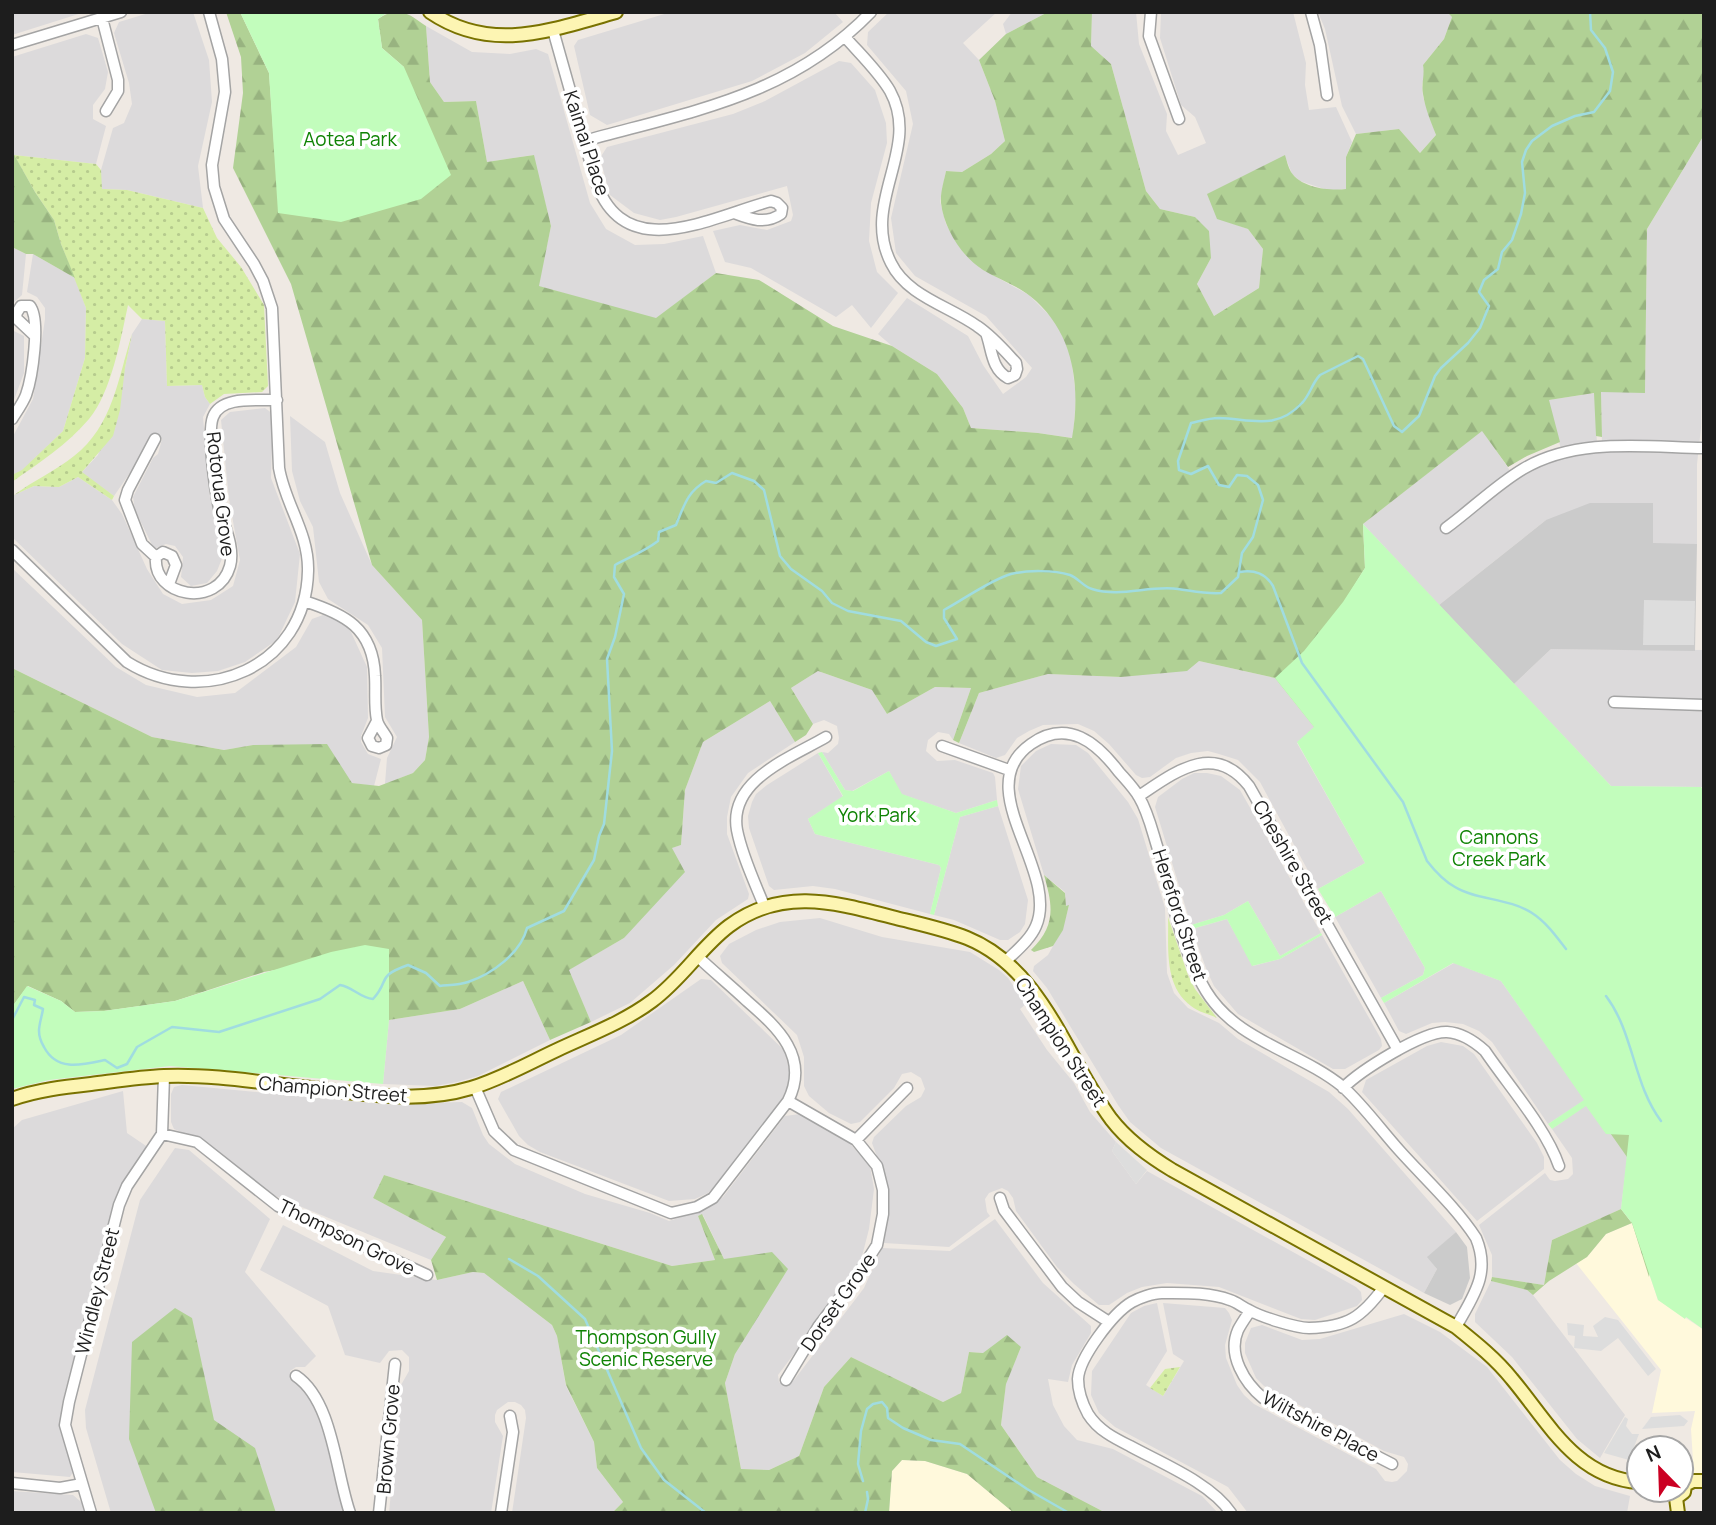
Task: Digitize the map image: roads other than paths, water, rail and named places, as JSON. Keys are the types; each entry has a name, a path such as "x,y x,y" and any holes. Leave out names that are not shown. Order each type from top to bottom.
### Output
{"main road":[{"path":"430,12 467,31 516,37 553,30 616,12"},
{"name":"Champion Street","path":"12,1099 54,1089 164,1076 203,1077 408,1097 429,1097 475,1087 639,1010 680,978 726,928 765,908 821,900 842,904 953,933 978,943 1005,962 1032,991 1102,1105 1135,1144 1172,1170 1456,1327 1495,1359 1576,1457 1610,1476 1625,1479"}],"street":[{"path":"12,45 121,12"},
{"path":"12,550 127,662 147,673 173,681 210,682 238,674 258,663 271,653 292,628 304,601 308,580 307,553 301,527 281,477 273,322 269,296 254,264 224,219 214,187 212,165 225,92 222,59 209,12"},
{"path":"584,141 756,92 799,70 845,37 871,12"},
{"path":"1151,12 1149,36 1179,119"},
{"path":"1311,12 1320,45 1327,95"},
{"path":"102,18 118,80 118,91 106,111"},
{"name":"Kaimai Place","path":"553,30 594,179 603,200 618,217 648,230 663,231 734,213"},
{"path":"845,37 890,90 899,117 898,148 881,224 882,239 892,266 910,286 986,332"},
{"path":"12,419 23,402 29,384 34,335"},
{"name":"Rotorua Grove","path":"169,584 184,593 206,592 223,579 230,564 230,548 215,486 211,428 216,411 228,403 277,400"},
{"path":"155,439 128,489 125,500 142,544 156,557 158,569 169,584 175,571 175,561 169,553 163,552 156,557"},
{"path":"1446,528 1511,477 1553,455 1602,446 1704,448"},
{"path":"304,601 340,614 355,625 365,638 374,660 377,721"},
{"path":"1614,702 1704,705"},
{"name":"Hereford Street","path":"1009,770 1017,757 1042,737 1071,734 1086,738 1097,746 1139,796 1151,826 1192,962 1211,998 1237,1027 1343,1088 1476,1238 1483,1262 1482,1274 1478,1287 1456,1327"},
{"path":"765,908 737,831 739,805 747,789 762,775 826,737"},
{"path":"942,746 1009,770 1009,800 1036,881 1040,906 1036,926 1005,962"},
{"name":"Cheshire Street","path":"1139,796 1179,770 1198,764 1230,767 1241,776 1398,1050"},
{"path":"475,1087 494,1131 514,1150 671,1213 697,1207 713,1198 788,1101 794,1088 795,1070 792,1052 772,1022 698,957"},
{"path":"1343,1088 1366,1069 1426,1037 1445,1032 1474,1041 1485,1051 1542,1132 1555,1153 1559,1166"},
{"path":"162,1134 164,1076"},
{"path":"856,1140 907,1088"},
{"name":"Dorset Grove","path":"786,1380 818,1327 877,1245 883,1214 883,1190 877,1166 856,1140 788,1101"},
{"name":"Thompson Grove","path":"162,1134 197,1142 278,1206 427,1275"},
{"name":"Windley Street","path":"91,1513 65,1425 69,1402 119,1205 127,1186 162,1134"},
{"path":"1000,1198 1004,1210 1062,1287 1078,1302 1109,1322"},
{"path":"1231,1513 1220,1500 1191,1479 1103,1432 1090,1417 1081,1400 1078,1377 1085,1359 1109,1322 1132,1301 1158,1293 1199,1294 1231,1300 1250,1311 1306,1328 1333,1326 1357,1318 1384,1287"},
{"name":"Wiltshire Place","path":"1250,1311 1237,1332 1234,1350 1248,1385 1263,1398 1392,1464"},
{"name":"Brown Grove","path":"379,1513 395,1364"},
{"path":"296,1376 312,1393 330,1433 350,1513"},
{"path":"501,1513 513,1432 510,1416"},
{"path":"12,1483 60,1488 82,1484"}],"waterway":[{"path":"12,1020 24,997 35,1000 34,1005 43,1009 39,1033 49,1055 71,1065 105,1060 117,1068 127,1064 137,1047 172,1027 219,1032 320,999 340,985 373,999 387,976 408,965 426,973 440,986 468,982 487,974 504,961 519,946 527,928 564,911 594,860 604,824 612,751 607,659 615,637 624,594 614,577 615,565 653,545 658,541 659,532 676,525 690,495 706,481 716,483 732,473 754,481 764,490 780,556 791,569 822,591 832,603 848,611 901,621 926,642 936,646 957,639 944,618 944,610 1011,574 1040,571 1064,573 1089,588 1114,592 1167,588 1221,593 1238,577 1242,553 1253,537 1263,500 1258,485 1247,476 1237,475 1229,487 1219,485 1208,466 1191,474 1179,470 1178,461 1191,423 1215,418 1263,421 1283,417 1302,403 1320,375 1358,356 1363,359 1394,426 1402,432 1419,416 1435,376 1480,328 1489,306 1479,292 1484,280 1498,269 1502,252 1512,240 1521,214 1525,193 1522,162 1526,150 1532,141 1552,126 1575,116 1594,112 1610,91 1613,72 1605,48 1591,30 1590,12"},
{"path":"1240,572 1259,573 1273,586 1302,663 1403,802 1427,861 1433,868 1447,882 1463,891 1513,904 1532,913 1566,949"},
{"path":"1606,996 1615,1010 1645,1091 1661,1121"},
{"path":"509,1259 538,1276 585,1319 641,1448 664,1480 706,1513"},
{"path":"863,1481 858,1464 861,1431 867,1409 882,1402 887,1408 888,1418 903,1428 931,1440 960,1444 1027,1489 1069,1513"},
{"path":"865,1513 867,1492"}],"park label":[{"name":"Aotea Park","path":"350,139"},
{"name":"York Park","path":"877,815"},
{"name":"Cannons Creek Park","path":"1499,848"},
{"name":"Thompson Gully Scenic Reserve","path":"646,1348"}]}
